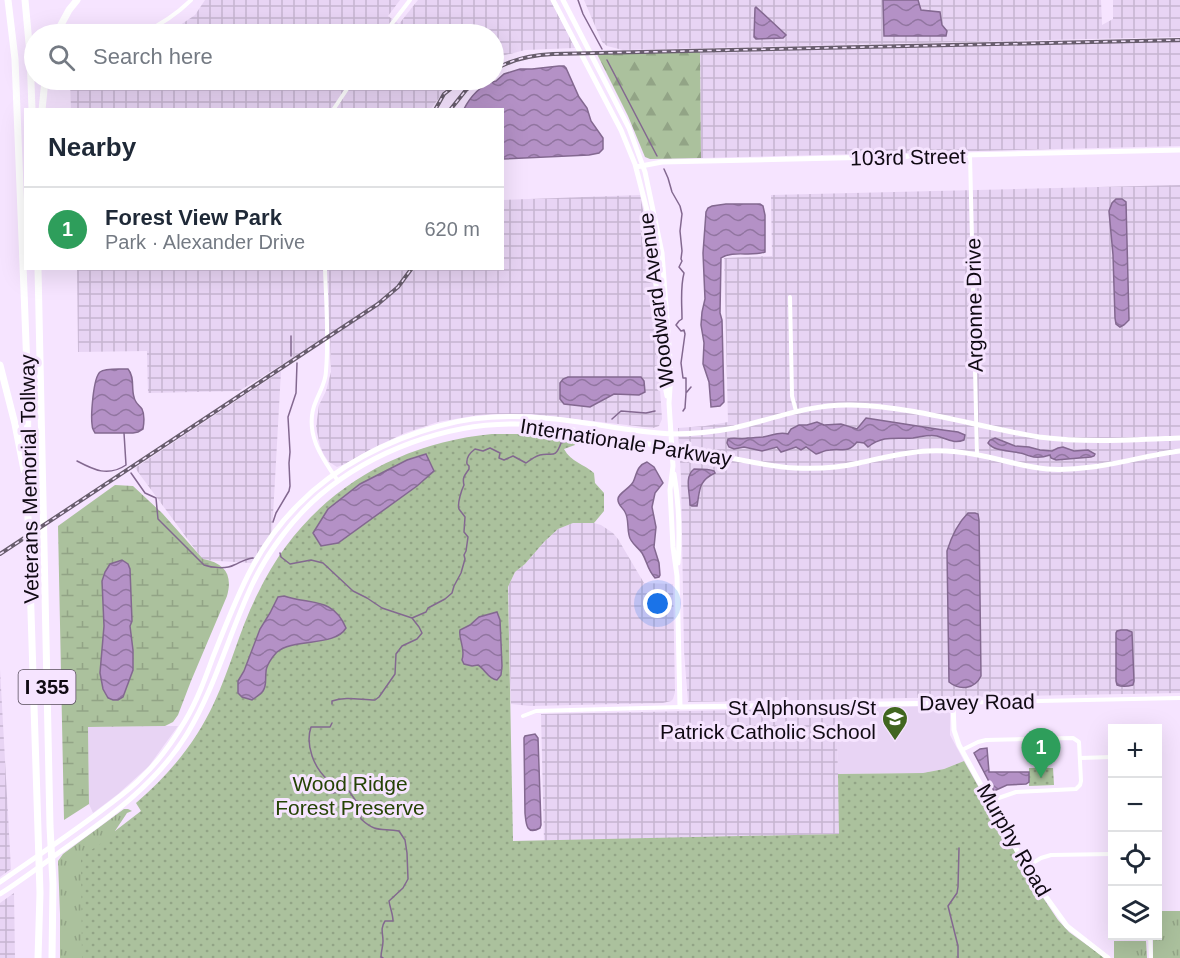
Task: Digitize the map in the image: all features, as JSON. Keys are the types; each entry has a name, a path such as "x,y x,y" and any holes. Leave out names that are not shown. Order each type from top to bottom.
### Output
{"highway":[{"name":"Veterans Memorial Tollway","path":"8,0 15,59 28,394 27,487 40,892 38,958"},
{"path":"25,0 27,24"},
{"path":"61,24 77,0"},
{"path":"32,90 33,108"},
{"path":"42,108 44,90"},
{"name":"Veterans Memorial Tollway","path":"38,270 53,884 52,958"},
{"path":"0,364 27,487"}],"street":[{"path":"162,24 179,13 191,0"},
{"path":"392,24 410,0"},
{"name":"Woodward Avenue","path":"553,0 621,130 636,168 649,218 662,371 669,403 672,434 673,466 670,490 677,576 680,707"},
{"name":"Woodward Avenue","path":"563,0 629,128 643,166 662,253 671,373 669,403"},
{"path":"334,108 346,90"},
{"name":"103rd Street","path":"636,168 662,162 1180,150"},
{"name":"Argonne Drive","path":"970,155 977,455"},
{"path":"325,270 327,372 312,412 311,427 318,451 338,481"},
{"path":"790,297 792,396 796,411"},
{"name":"Internationale Parkway","path":"0,882 124,793 144,776 171,742 192,709 247,574 269,539 299,503 318,487 369,453 390,443 439,426 500,417 547,418 672,434 723,430 796,411 826,406 868,405 1067,440 1180,438"},
{"name":"Internationale Parkway","path":"0,894 120,809 158,773 170,758 186,736 203,705 252,583 276,546 307,507 338,481 385,454 420,439 457,429 497,424 539,425 799,469 838,467 924,451 949,451 1047,469 1074,469 1109,465 1180,451"},
{"path":"269,539 276,546"},
{"name":"Davey Road","path":"523,716 536,711 680,707 1180,698"},
{"name":"Murphy Road","path":"953,703 954,730 958,745 1026,867 1067,926 1108,958"},
{"path":"962,750 978,741 986,740 1073,738 1079,742 1080,785 1076,789 1016,792 990,801"},
{"path":"1080,758 1108,757"},
{"path":"1026,867 1051,855 1108,854"},
{"path":"1150,940 1151,958"}],"shaded area":[{"path":"205,0 400,0 388,16 399,24 182,24 195,15"},
{"path":"418,0 551,0 575,48 525,50 504,55 504,24 399,24"},
{"path":"584,0 1101,0 1102,25 1113,19 1113,0 1180,0 1180,37 623,50 607,46 602,42"},
{"path":"1180,41 1180,146 701,158 700,52"},
{"path":"70,90 445,90 432,108 71,108"},
{"path":"1180,185 1180,693 688,702 684,651 678,428 728,422 724,258 772,256 771,195"},
{"path":"640,195 651,253 662,419 659,426 653,428 531,414 478,415 438,422 405,433 337,467 324,455 316,427 319,405 331,372 330,335 239,391 148,393 147,351 78,352 77,270 504,270 504,200"},
{"path":"281,371 272,534 251,563 203,560 135,468"},
{"path":"573,523 594,523 613,533 644,583 673,584 675,692 671,701 530,706 511,704 508,587 515,572 544,542 558,529"},
{"path":"0,669 11,869 0,877"},
{"name":"St Alphonsus/St Patrick Catholic School","path":"941,706 950,713 950,735 964,761 944,769 923,773 838,774 836,708"},
{"path":"836,708 840,834 544,842 541,714"},
{"path":"178,726 149,766 93,813 89,804 88,727"},
{"path":"14,893 15,958 0,958 0,903"}],"green space":[{"path":"700,52 701,158 650,159 645,157 628,116 597,54"},
{"name":"Wood Ridge Forest Preserve","path":"492,434 528,434 576,439 575,445 564,449 574,460 594,473 595,483 604,493 604,511 594,523 573,523 558,529 515,572 508,587 513,841 839,834 838,774 923,773 944,769 964,761 1029,877 1058,920 1069,932 1105,958 82,958 81,857 141,811 136,803 160,781 199,731 226,676 258,593 277,560 299,530 325,504 353,482 385,464 418,450 454,440"},
{"path":"115,485 133,486 162,513 203,559 222,567 228,576 229,589 178,715 173,722 165,726 88,727 89,804 64,820 58,526"},
{"path":"1029,768 1053,768 1054,785 1029,786"},
{"path":"124,809 132,811 127,813 115,831 219,958 60,958 58,861 63,854"},
{"path":"1162,911 1180,911 1180,958 1153,958 1153,940 1162,940"},
{"path":"1114,941 1146,941 1147,958 1114,958"}],"water":[{"path":"883,0 918,0 921,10 940,12 942,25 947,31 946,36 884,36"},
{"path":"756,7 786,35 783,38 756,39 754,37"},
{"path":"559,66 566,68 579,97 587,108 591,121 603,138 603,149 599,153 504,159 504,108 465,108 479,90 504,90 504,74 520,69"},
{"path":"1116,199 1126,202 1129,320 1120,327 1116,324 1115,318 1109,211"},
{"path":"760,204 763,206 765,252 731,254 721,258 720,313 724,402 720,406 711,407 709,382 703,364 704,343 701,325 705,299 703,253 706,212 712,206"},
{"path":"109,369 128,369 132,379 133,394 144,414 143,429 133,433 95,433 92,427 92,413 94,389 100,372"},
{"path":"568,377 641,377 644,381 645,392 639,395 614,394 590,407 564,404 560,399 560,383"},
{"path":"866,418 965,435 964,440 957,441 931,435 884,439 868,447 864,443 857,442 847,449 828,450 816,454 806,447 801,450 796,447 781,452 777,447 762,451 744,447 734,449 727,443 731,438 743,439 788,434 791,429 799,425 817,422 824,425 841,424 857,429"},
{"path":"995,438 1015,446 1040,450 1052,451 1063,447 1074,451 1088,450 1095,454 1091,457 1056,460 1050,455 1032,457 994,448 988,443"},
{"path":"426,454 434,471 417,486 338,543 321,546 313,533 328,509 360,484 407,460"},
{"path":"647,462 654,467 663,483 655,493 652,507 656,527 654,547 660,575 655,578 642,553 632,543 626,515 618,500 618,497 633,483 640,467"},
{"path":"694,469 710,470 715,473 705,479 697,506 690,505 688,480"},
{"path":"968,513 978,514 979,520 981,676 971,686 958,687 949,682 947,551 955,531"},
{"path":"122,560 128,564 130,569 133,670 123,697 113,700 108,698 103,689 100,673 104,626 102,581 110,564"},
{"path":"284,596 328,607 341,618 346,628 333,638 293,645 277,652 267,667 263,691 252,700 242,697 238,693 238,681 260,629 278,597"},
{"path":"497,612 500,620 502,666 501,675 497,680 491,678 478,665 464,664 460,630 479,617"},
{"path":"1121,630 1132,632 1134,681 1130,686 1117,685 1116,681 1116,633"},
{"path":"535,734 538,738 541,825 540,828 532,830 528,827 525,813 524,738"},
{"path":"987,748 989,772 1029,772 1029,782 1007,785 994,791 974,753"}],"waterway":[{"path":"578,0 602,49"},
{"path":"607,60 657,156"},
{"path":"664,169 682,214 680,231 682,261 679,267 684,273 682,319 676,325 681,331 684,330 685,334 681,363 683,378 686,378 686,393"},
{"path":"291,336 291,356"},
{"path":"273,522 290,486 288,417 296,393 297,363"},
{"path":"683,411 686,393 691,387"},
{"path":"612,419 621,411 646,413 655,411"},
{"path":"77,461 101,471 113,471 126,465 124,433"},
{"path":"412,618 426,612 428,608 452,593 461,573 468,537 464,532 465,517 459,509 459,503 464,478 469,469 467,462 470,454 475,449 483,451 490,448 500,453 499,458 504,460 513,456 526,463 538,456 557,452 561,443 570,440"},
{"path":"131,473 145,493 156,498 158,519 204,565 227,567 253,558"},
{"path":"280,553 281,557 290,564 311,560 323,563 353,591 382,608 412,618 422,633 417,639 402,646 396,654 395,674 379,697 375,700 348,698 332,701 332,704"},
{"path":"332,723 330,727 311,727 309,734 312,756 328,780 324,787 326,791 332,793 349,791 360,807 361,819 375,828 399,831 405,840 408,879 403,888 389,901 393,921 385,921 383,926 381,957 383,958"},
{"path":"958,958 958,946 948,906 957,893 959,848"}],"railway":[{"path":"504,65 522,58 553,54 1180,40"},
{"path":"436,108 444,94 449,90"},
{"path":"452,108 466,90"},
{"path":"0,554 378,304 398,287 411,270"}],"place":[{"name":"St Alphonsus/St Patrick Catholic School","path":"895,742"},
{"name":"Forest View Park","path":"1041,778"}]}
